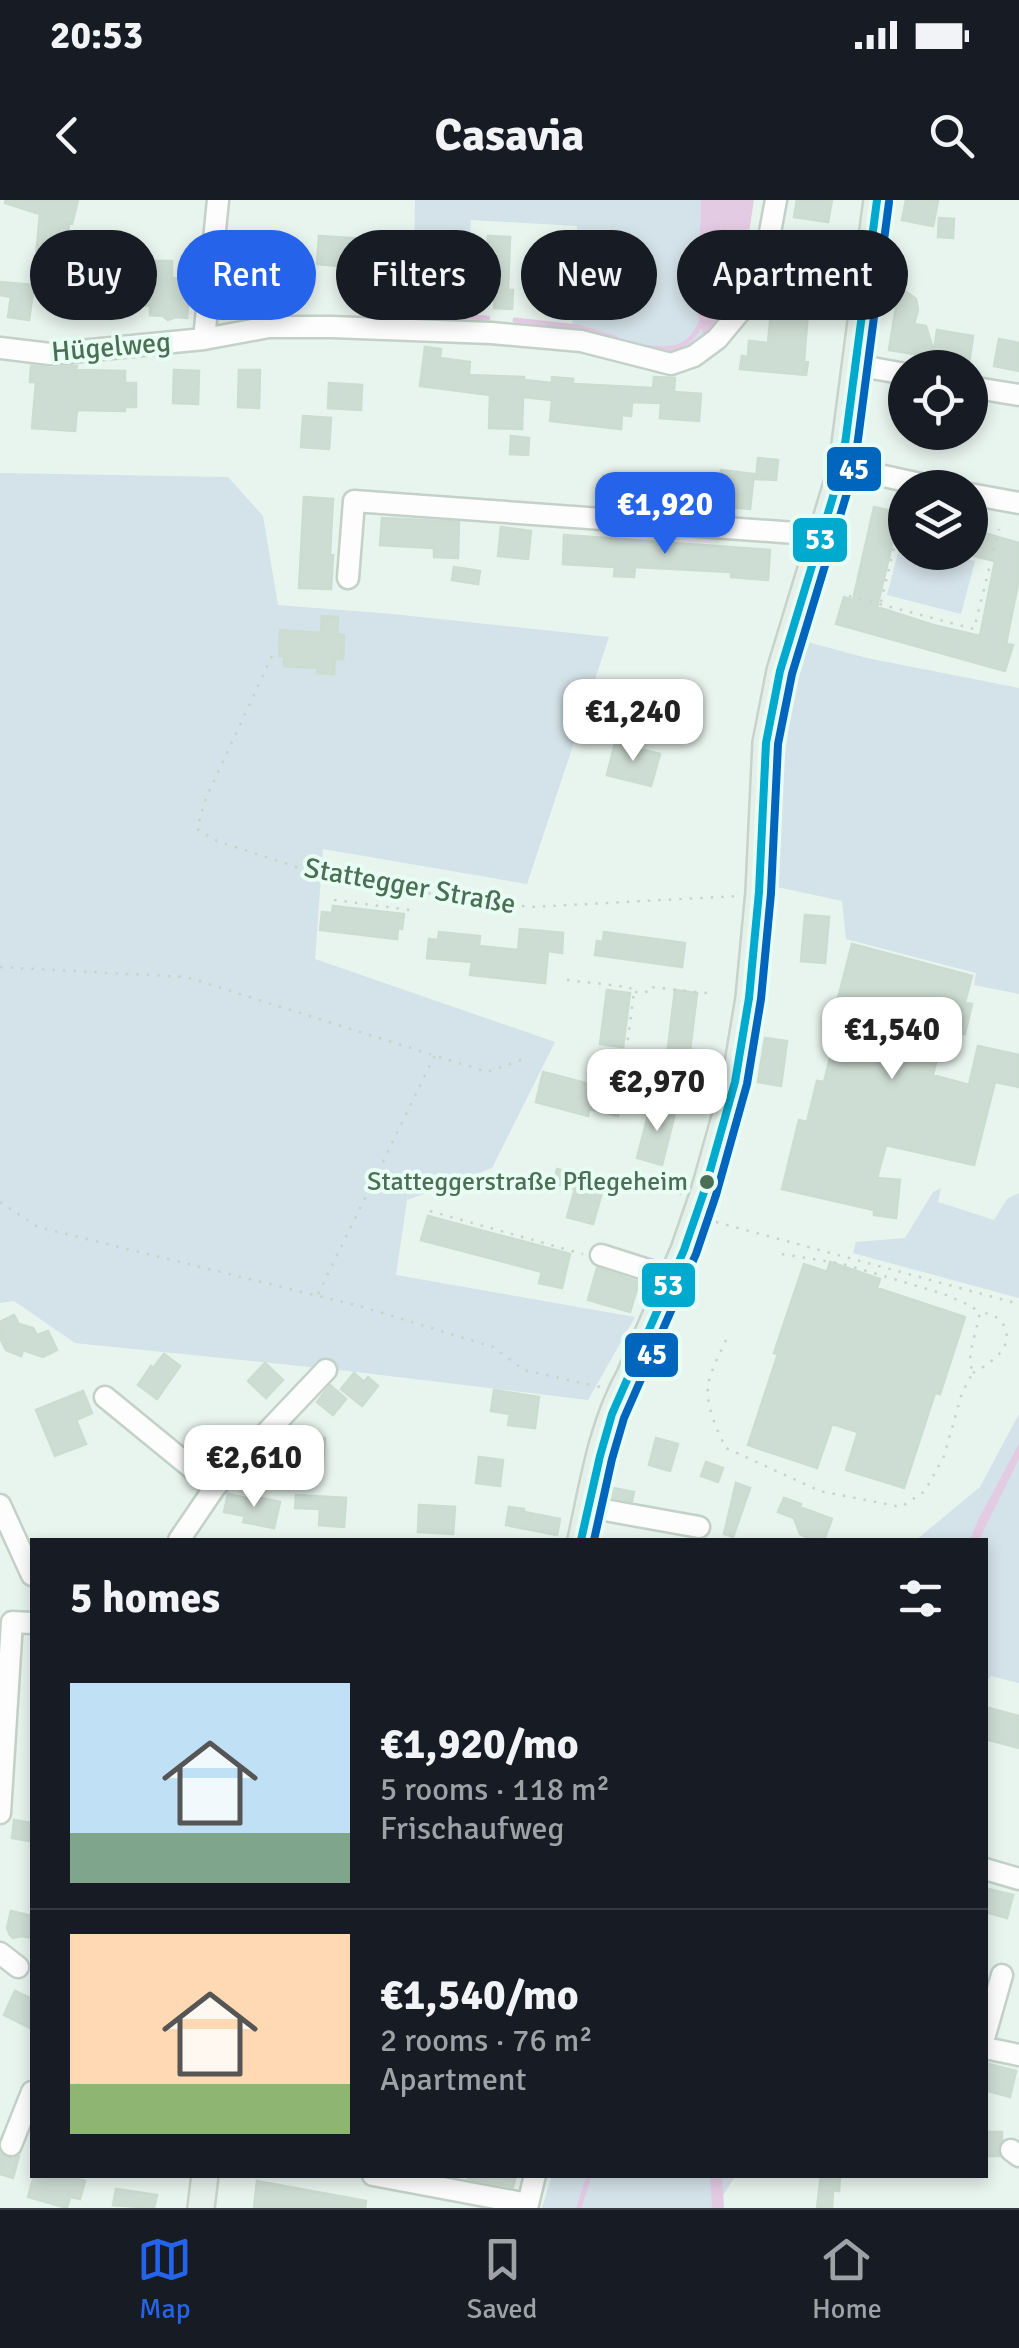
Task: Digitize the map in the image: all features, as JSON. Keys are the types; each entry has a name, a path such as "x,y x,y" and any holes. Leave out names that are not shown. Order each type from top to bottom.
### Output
{"main road":[{"path":"581,1538 599,1458 621,1392 673,1278 735,1082 749,998 759,892 768,731 780,671 842,467 876,200"},
{"path":"200,2208 205,2178"}],"street":[{"path":"204,339 218,200"},
{"name":"Hügelweg","path":"0,348 50,354 204,339 268,327 332,327 580,341 670,364 694,356 717,339 742,309 764,270 776,200"},
{"path":"856,365 888,371"},
{"path":"988,390 1019,396"},
{"path":"842,467 888,477"},
{"path":"988,497 1019,503"},
{"path":"348,578 354,501 822,535"},
{"path":"601,1255 673,1278"},
{"path":"180,1538 214,1487 326,1370"},
{"path":"105,1397 214,1487"},
{"path":"0,1506 30,1571"},
{"path":"588,1507 699,1527"},
{"path":"0,1814 12,1622 30,1622"},
{"path":"988,1871 1019,1879"},
{"path":"0,1953 18,1967"},
{"path":"988,2024 1002,1975"},
{"path":"988,2049 1019,2055"},
{"path":"11,2145 30,2097"},
{"path":"390,2178 528,2204 535,2178"}],"path":[{"path":"849,596 974,630 999,529"},
{"path":"881,604 889,570"},
{"name":"Stattegger Straße","path":"272,656 206,798 196,829 218,841 320,876 532,907 759,892"},
{"path":"334,900 410,910"},
{"path":"0,967 186,977 487,1072 524,1059"},
{"path":"568,980 629,986 634,992 644,993 650,987 707,993"},
{"path":"627,1046 634,992"},
{"path":"317,1296 435,1056"},
{"path":"669,1180 668,1188 694,1207 1019,1304"},
{"path":"0,1202 38,1227 363,1306 493,1347 524,1370 621,1392"},
{"path":"430,1211 598,1258 601,1255"},
{"path":"726,1340 708,1382 708,1397 726,1448 820,1490 901,1507 925,1492 944,1456 962,1393 972,1374 1004,1348 1007,1337 1003,1321 993,1313 980,1313 944,1294 843,1264 782,1254"},
{"path":"972,1374 970,1354 980,1313"}],"shaded area":[{"path":"415,200 701,200 700,230 677,230 677,320 698,320 704,339 660,359 572,333 573,320 657,320 657,230 577,230 577,226 471,220 470,230 414,230"},
{"path":"701,200 754,200 749,230 700,230"},
{"path":"698,320 716,320 704,339"},
{"path":"0,473 228,477 263,516 278,605 609,637 527,884 323,849 315,959 555,1042 492,1168 407,1200 396,1275 635,1317 588,1400 75,1343 14,1301 0,1303"},
{"path":"894,570 973,570 961,614 887,595"},
{"path":"800,640 867,658 1019,688 1019,994 974,985 976,973 846,939 842,901 768,885"},
{"path":"941,1188 938,1202 994,1220 1007,1199 1019,1193 1019,1298 853,1253 856,1242 905,1238 933,1192"},
{"path":"1019,1414 1019,1683 991,1676 988,1680 988,1538 918,1538 980,1487"},
{"path":"1019,1444 1019,1459 980,1538 971,1538"},
{"path":"551,2178 734,2178 715,2208 542,2208"},
{"path":"710,2178 722,2178 724,2208 712,2208"}],"building":[{"path":"78,200 68,230 38,230 40,214 5,203"},
{"path":"797,200 832,200 828,222 794,217"},
{"path":"906,200 938,201 933,226 902,220"},
{"path":"939,218 954,219 953,238 938,237"},
{"path":"319,236 336,237 336,266 317,264"},
{"path":"501,237 510,237 508,290 513,290 512,309 501,308"},
{"path":"157,261 172,261 172,278 177,279 177,317 168,320 157,316"},
{"path":"0,282 30,285 29,320 8,317 11,297 0,295"},
{"path":"908,293 916,299 914,324 926,326 933,350 889,350 894,320 908,320"},
{"path":"770,320 807,320 806,375 740,369 742,356 748,357 749,341 768,343"},
{"path":"937,330 973,336 971,350 934,350"},
{"path":"999,339 1019,343 1019,371 994,366"},
{"path":"425,347 441,349 440,358 470,362 469,375 524,377 552,383 552,377 573,379 573,384 653,388 654,377 675,378 674,392 701,394 699,421 660,418 661,403 632,402 631,416 622,415 621,429 550,421 552,400 523,397 522,429 489,428 490,395 420,386"},
{"path":"31,366 125,371 125,383 136,383 136,407 125,407 125,411 77,410 75,431 32,428 36,382 30,382"},
{"path":"174,370 199,371 198,404 173,403"},
{"path":"239,370 260,370 259,408 238,407"},
{"path":"329,383 362,385 361,410 328,408"},
{"path":"303,416 331,418 329,449 301,447"},
{"path":"511,436 529,438 528,455 510,454"},
{"path":"758,458 778,460 776,480 756,479"},
{"path":"721,470 754,474 750,509 718,506"},
{"path":"304,497 333,499 331,589 299,588"},
{"path":"874,507 888,510 888,562 877,607 933,625 980,636 995,561 988,559 988,534 1019,543 1019,579 1006,644 1013,645 1005,671 836,624 844,597 853,600"},
{"path":"382,518 459,522 458,558 434,557 434,548 380,545"},
{"path":"501,527 531,531 528,559 498,556"},
{"path":"564,535 770,550 768,580 731,577 731,572 635,567 634,577 614,576 615,567 563,564"},
{"path":"454,567 480,571 478,584 452,580"},
{"path":"322,616 338,617 337,634 344,635 343,659 335,659 334,674 317,673 318,668 284,666 284,656 279,656 280,630 321,633"},
{"path":"604,713 628,718 623,740 599,734"},
{"path":"615,743 660,754 651,786 607,775"},
{"path":"333,906 404,914 402,929 398,928 397,939 320,930 322,912 332,913"},
{"path":"805,915 829,917 825,963 801,961"},
{"path":"520,929 563,933 562,953 548,951 545,983 470,975 472,962 427,958 429,939 438,940 439,932 480,936 479,946 518,950"},
{"path":"604,932 685,943 682,967 595,955 597,941 603,942"},
{"path":"852,944 972,976 965,1002 972,1004 965,1034 944,1029 933,1075 969,1085 978,1046 1019,1055 1019,1087 995,1082 974,1165 886,1145 877,1178 900,1180 896,1218 782,1189 799,1120 807,1122 817,1081 824,1082 834,1042 827,1041"},
{"path":"607,990 630,993 623,1047 600,1044"},
{"path":"675,990 697,993 689,1059 667,1056"},
{"path":"765,1038 787,1041 781,1086 758,1082"},
{"path":"543,1072 624,1093 618,1116 589,1109 588,1116 536,1102"},
{"path":"651,1104 676,1110 662,1165 637,1158"},
{"path":"557,1169 605,1182 593,1224 567,1217 575,1189 554,1183"},
{"path":"428,1216 570,1254 562,1288 539,1283 542,1272 421,1240"},
{"path":"830,1262 880,1279 877,1288 965,1317 904,1488 846,1470 858,1432 832,1424 817,1468 748,1445 804,1264 827,1272"},
{"path":"597,1268 639,1282 630,1312 588,1300"},
{"path":"14,1315 19,1324 33,1328 37,1335 48,1331 57,1350 43,1357 23,1350 21,1356 6,1350 0,1338 0,1322"},
{"path":"164,1354 180,1366 157,1399 138,1385"},
{"path":"265,1363 283,1380 266,1398 248,1381"},
{"path":"354,1373 364,1382 368,1377 378,1386 362,1406 341,1389"},
{"path":"330,1385 346,1399 333,1415 317,1402"},
{"path":"494,1390 539,1397 535,1428 508,1425 510,1414 491,1411"},
{"path":"83,1391 92,1413 76,1420 86,1444 55,1456 36,1410"},
{"path":"282,1436 325,1438 323,1469 278,1465"},
{"path":"656,1438 678,1444 670,1471 649,1465"},
{"path":"479,1457 503,1460 500,1486 476,1483"},
{"path":"706,1462 723,1468 718,1482 701,1476"},
{"path":"736,1483 750,1488 733,1537 724,1534"},
{"path":"613,1488 634,1492 632,1501 611,1497"},
{"path":"228,1494 280,1502 274,1528 243,1522 245,1516 224,1512"},
{"path":"296,1495 346,1498 344,1527 319,1525 320,1509 295,1508"},
{"path":"784,1498 832,1519 825,1538 806,1538 794,1518 778,1512"},
{"path":"419,1505 455,1507 453,1534 418,1532"},
{"path":"509,1507 560,1519 557,1535 506,1525"},
{"path":"988,1708 1019,1716 1019,1748 988,1740"},
{"path":"14,1820 30,1823 30,1841 12,1838"},
{"path":"988,1889 1013,1895 1007,1918 988,1913"},
{"path":"11,1911 30,1916 30,1938 13,1938 7,1928"},
{"path":"15,1991 30,1998 30,2028 4,2015"},
{"path":"988,2064 1016,2071 1010,2097 988,2091"},
{"path":"988,2132 1002,2132 999,2156 988,2156"},
{"path":"0,2153 7,2158 19,2156 13,2178 0,2174"},
{"path":"33,2178 85,2181 80,2199 70,2197 67,2208 28,2197"},
{"path":"468,2178 515,2178 513,2187"},
{"path":"821,2178 840,2178 839,2191 833,2190 832,2208 817,2208"},
{"path":"257,2181 366,2201 365,2208 254,2208"},
{"path":"116,2189 157,2195 154,2208 113,2205"}],"waterway":[{"path":"515,320 577,327 615,338"},
{"path":"642,347 677,347 690,339 701,323"},
{"path":"579,2208 588,2178"}],"transit line":[{"name":"53","path":"581,1538 612,1414 684,1250 735,1082 749,998 759,892 766,743 780,671 842,467 877,200"},
{"name":"45","path":"594,1538 624,1418 696,1254 747,1084 761,999 771,893 778,744 792,674 854,470 889,202"}],"place":[{"name":"Statteggerstraße Pflegeheim","path":"707,1182"}]}
